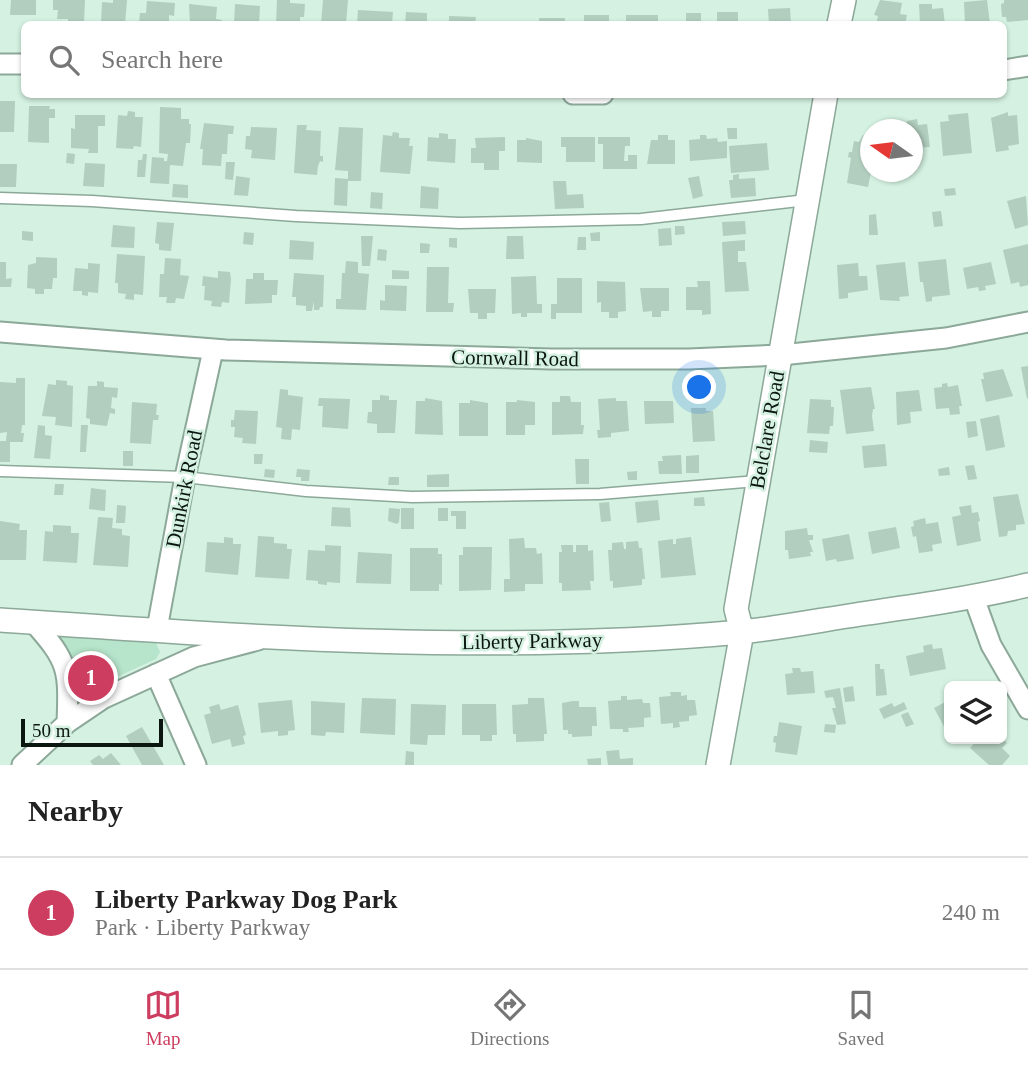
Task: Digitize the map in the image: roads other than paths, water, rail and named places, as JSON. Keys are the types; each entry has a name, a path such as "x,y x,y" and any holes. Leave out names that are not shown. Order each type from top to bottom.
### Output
{"street":[{"path":"840,21 844,0"},
{"path":"0,64 21,64"},
{"path":"1007,69 1028,66"},
{"name":"Belclare Road","path":"718,765 742,632 736,609 825,98"},
{"name":"Cornwall Road","path":"0,332 212,350 551,359 689,359 781,355 946,338 1028,322"},
{"name":"Dunkirk Road","path":"157,629 212,350"},
{"name":"Liberty Parkway","path":"0,620 265,638 447,642 617,640 742,632 974,598 1028,585"},
{"path":"974,598 991,645 1028,709"},
{"path":"33,622 60,654 68,675 67,723"},
{"path":"22,765 67,723 104,698 194,657 265,638"},
{"path":"156,674 196,765"}],"lane":[{"path":"0,198 460,223 641,219 808,200"},
{"path":"0,471 185,477 306,491 412,497 600,494 758,481"}],"place":[{"name":"Liberty Parkway Dog Park","path":"91,678"}]}
